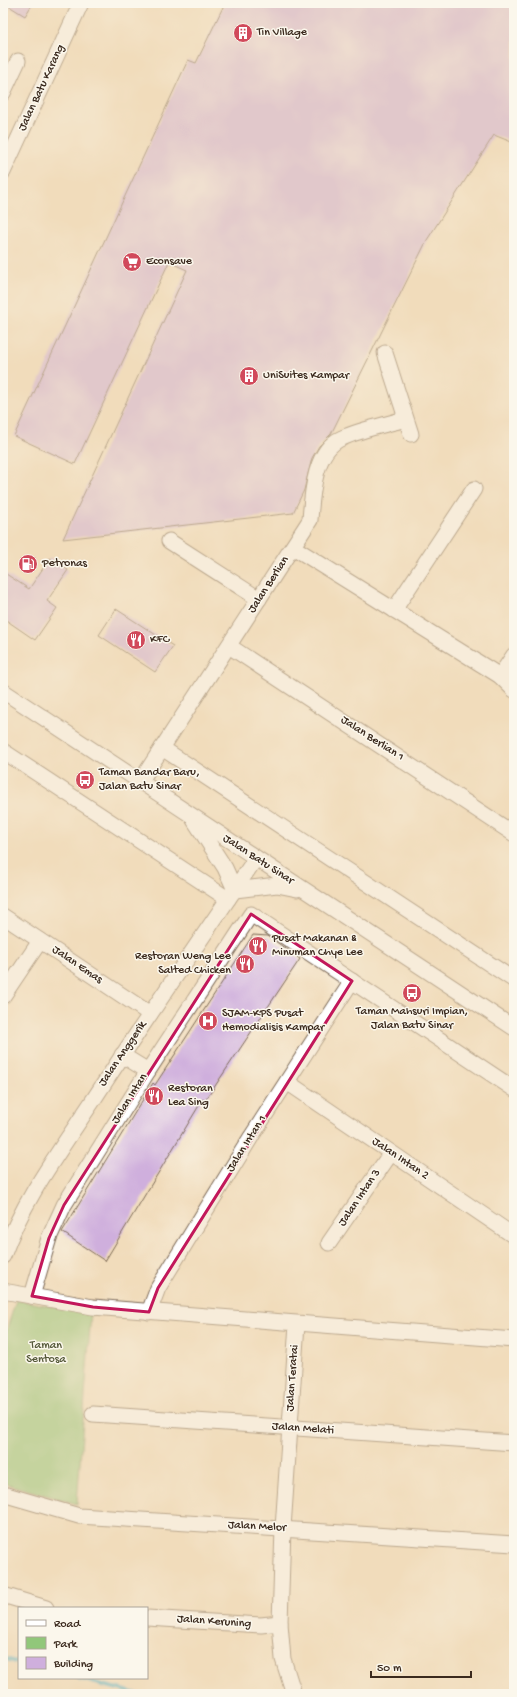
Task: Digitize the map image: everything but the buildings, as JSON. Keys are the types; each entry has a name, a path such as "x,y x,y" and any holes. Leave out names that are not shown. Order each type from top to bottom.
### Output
{"street":[{"name":"Jalan Batu Karang","path":"3,172 82,3"},
{"path":"3,93 18,61"},
{"path":"385,352 411,434"},
{"name":"Jalan Berlian","path":"140,782 310,520 314,478 328,448 342,438 405,419"},
{"path":"394,610 474,490"},
{"path":"169,541 259,599"},
{"path":"293,547 500,676 514,690"},
{"name":"Jalan Berlian 1","path":"229,646 514,834"},
{"path":"500,676 514,655"},
{"name":"Jalan Batu Sinar","path":"3,692 514,1028"},
{"path":"162,748 514,980"},
{"path":"3,751 232,894 277,885 306,891"},
{"path":"190,815 225,868 232,894"},
{"name":"Jalan Anggerik","path":"3,1256 13,1229 36,1187 122,1055 256,858"},
{"name":"Jalan Intan","path":"32,1296 49,1238 64,1205 148,1071 251,914 352,981"},
{"name":"Jalan Emas","path":"3,916 150,1014"},
{"path":"3,996 40,940"},
{"path":"352,981 514,1089"},
{"name":"Jalan Intan 1","path":"149,1312 158,1288 286,1082 352,981"},
{"path":"122,1055 148,1071"},
{"name":"Jalan Intan 2","path":"286,1082 514,1236"},
{"name":"Jalan Intan 3","path":"329,1243 391,1152"},
{"path":"3,1291 93,1307 514,1340"},
{"name":"Jalan Teratai","path":"294,1694 283,1659 280,1623 283,1528 297,1324"},
{"name":"Jalan Melati","path":"93,1414 514,1443"},
{"name":"Jalan Melor","path":"3,1494 79,1516 514,1544"},
{"path":"3,1595 43,1607"},
{"name":"Jalan Keruning","path":"148,1618 261,1625 280,1623"}],"highlighted area":[{"path":"251,914 352,981 158,1288 149,1312 93,1307 32,1296 49,1238 64,1205"}],"green space":[{"name":"Taman Sentosa","path":"16,1300 91,1313 77,1504 3,1483 3,1341"}],"waterway":[{"path":"3,1658 18,1663"},
{"path":"81,1679 137,1694"}],"place":[{"name":"Tin Village","path":"243,33"},
{"name":"Econsave","path":"132,262"},
{"name":"UniSuites Kampar","path":"249,376"},
{"name":"Petronas","path":"28,564"},
{"name":"KFC","path":"136,640"},
{"name":"Taman Bandar Baru, Jalan Batu Sinar","path":"85,780"},
{"name":"Pusat Makanan & Minuman Chye Lee","path":"258,946"},
{"name":"Restoran Weng Lee Salted Chicken","path":"245,964"},
{"name":"Taman Mahsuri Impian, Jalan Batu Sinar","path":"412,993"},
{"name":"SJAM-KPS Pusat Hemodialisis Kampar","path":"208,1021"},
{"name":"Restoran Lea Sing","path":"154,1096"}]}
